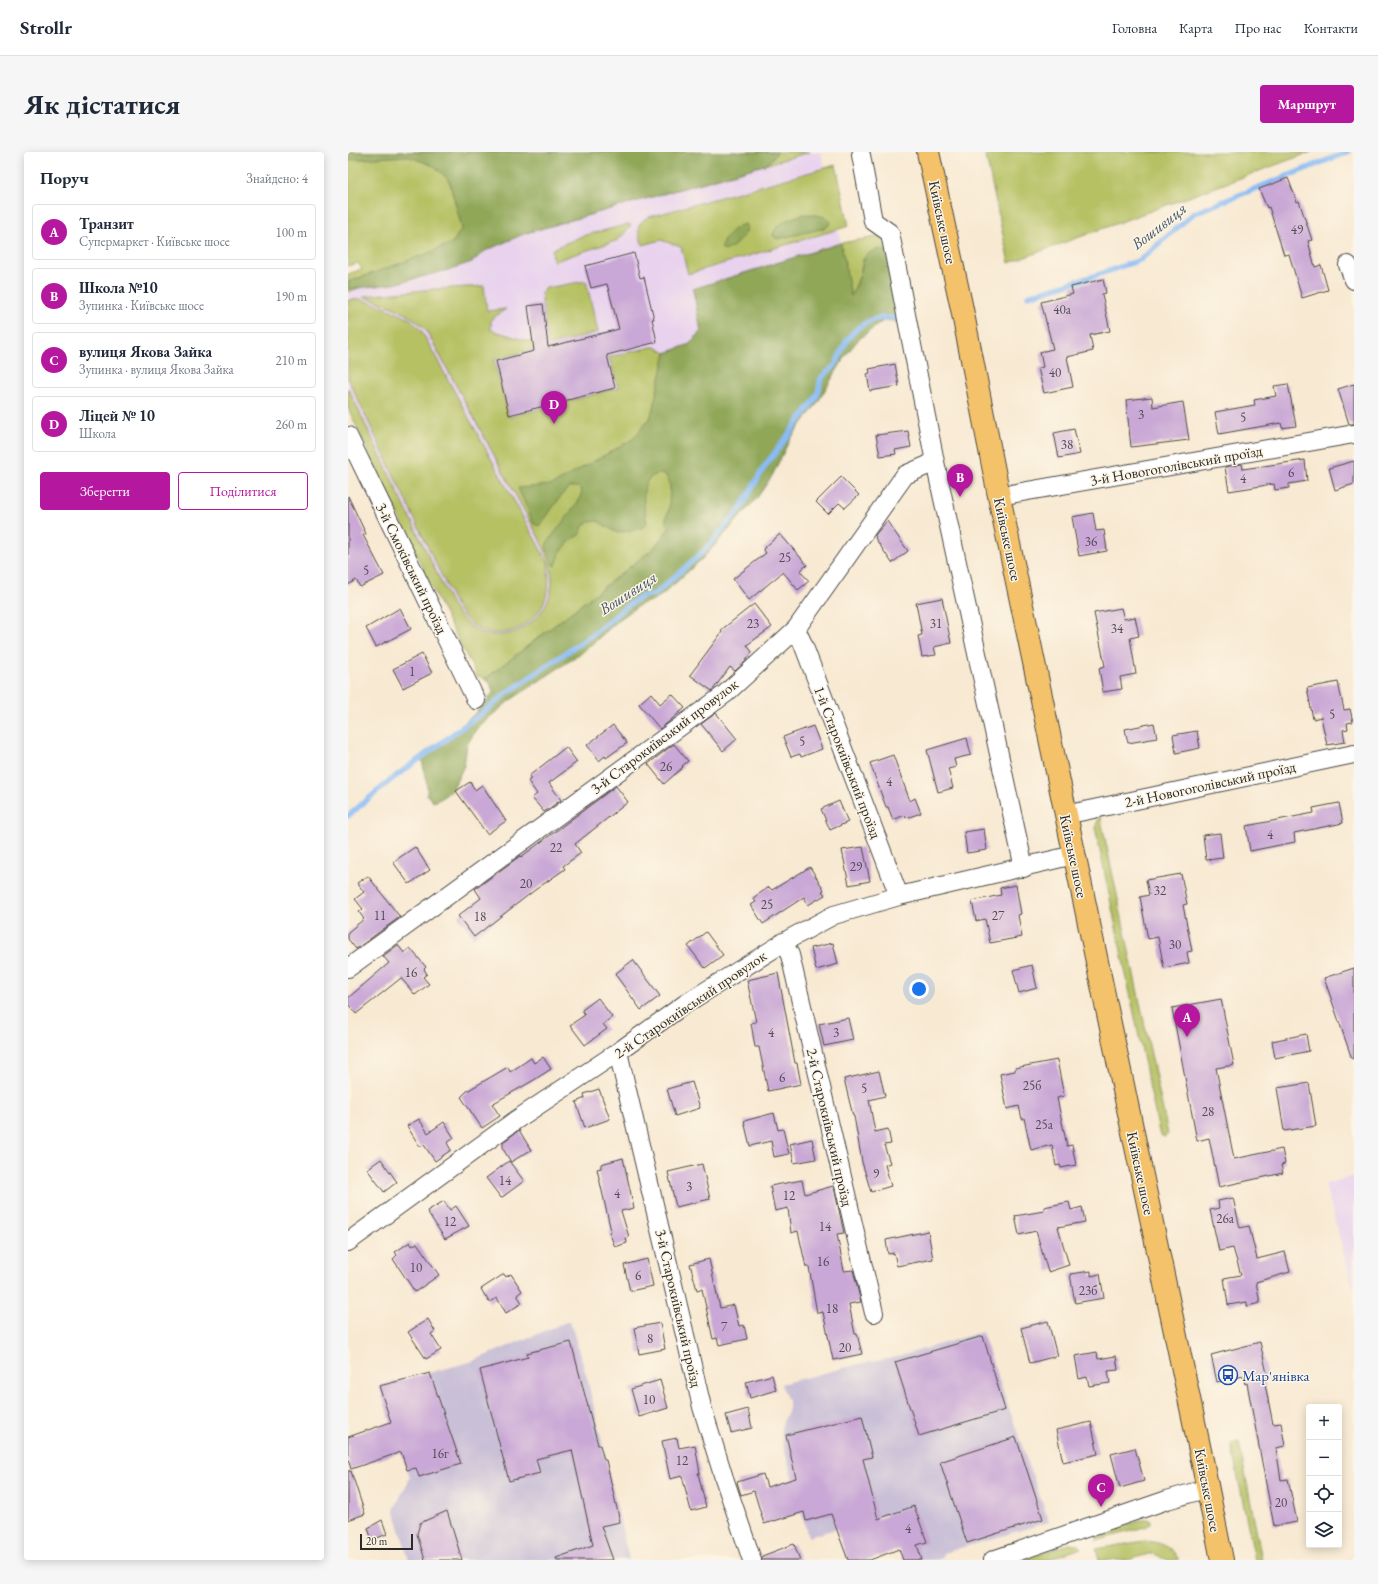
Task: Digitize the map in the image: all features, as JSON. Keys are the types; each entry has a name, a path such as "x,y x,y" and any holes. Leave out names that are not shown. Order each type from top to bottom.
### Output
{"main road":[{"name":"Київське шосе","path":"928,152 1222,1560"}],"street":[{"path":"861,155 873,221 890,233 935,462 1024,868"},
{"name":"3-й Новогоголівський проїзд","path":"999,496 1354,434"},
{"name":"3-й Смоківський проїзд","path":"348,436 476,700"},
{"name":"3-й Старокиївський провулок","path":"348,968 725,694 796,629 906,475 935,462"},
{"name":"1-й Старокиївський проїзд","path":"796,629 899,896"},
{"name":"2-й Новогоголівський проїзд","path":"1066,815 1354,754"},
{"name":"2-й Старокиївський провулок","path":"348,1242 516,1120 618,1052 685,1004 783,942 834,915 899,896 1024,868 1074,855"},
{"name":"2-й Старокиївський проїзд","path":"783,942 790,955 874,1313"},
{"name":"3-й Старокиївський проїзд","path":"618,1052 702,1407 752,1560"},
{"path":"993,1560 1167,1500 1208,1488"}],"shaded area":[{"path":"810,152 821,152 839,232 851,297 485,679 477,676 440,605 348,408 348,292 430,262"},
{"path":"1354,1176 1354,1291 1325,1184"},
{"path":"569,1321 575,1336 588,1382 629,1560 409,1560 394,1509 410,1478 379,1386 470,1362"},
{"path":"982,1332 1049,1522 943,1553 942,1558 937,1560 903,1560 891,1521 885,1515 808,1537 782,1440 781,1429 789,1409 789,1404 781,1384 859,1364 893,1358"}],"green space":[{"path":"348,152 810,152 430,262 348,292 348,274 362,269 358,263 348,266"},
{"path":"348,152 778,152 767,164 526,233 485,251 472,262 448,270 394,284 348,289 348,282 426,254 453,242 462,228 449,180 434,166 407,156 348,160"},
{"path":"985,152 1311,152 1009,263"},
{"path":"836,165 849,226 688,274 681,247 661,240 643,245 641,241 638,229 639,225 644,219 649,217"},
{"path":"804,214 822,216 831,222 825,228 778,239 774,237 773,234 778,226 790,219"},
{"path":"630,224 630,227 618,240 555,261 553,260 552,250 555,248 582,236"},
{"path":"745,224 747,226 747,230 742,237 735,245 724,251 722,249 722,245 729,233 737,227"},
{"path":"882,236 887,252 863,259 860,275 851,297 653,549 485,679 477,676 440,605 348,408 348,388 453,607 463,620 475,630 485,634 509,634 520,630 539,615 546,605 552,582 550,565 539,538 426,330 405,313 364,296 484,286 487,311 506,309 491,319 491,330 531,342 547,339 541,293 546,288 586,281 598,332 494,360 509,417 618,388 609,357 651,347 656,347 666,353 690,344 701,331 693,289 841,243"},
{"path":"841,243 851,296 867,255 870,252 881,249 887,252 899,322 884,320 858,340 846,355 816,405 790,439 772,476 757,498 704,557 662,595 641,604 620,619 583,652 509,701 477,728 467,745 464,766 452,790 439,800 433,802 427,795 426,780 421,755 469,719 486,702 493,692 490,683 485,679 653,549 670,527 666,523 666,518 669,509 670,484 665,474 656,475 650,478 644,491 644,508 647,524 640,529 617,533 598,521 588,522 583,526 581,533 569,542 560,553 556,566 553,565 546,547 547,543 578,502 582,491 578,487 569,487 539,526 534,524 518,488 552,485 633,439 651,416 666,353 690,344 701,331 693,289"},
{"path":"360,299 382,306 410,319 421,330 548,563 549,583 546,597 539,611 523,626 502,633 482,631 472,625 456,606 348,379 348,300"},
{"path":"1100,815 1168,1134 1165,1137 1160,1135 1159,1132 1096,832 1096,825"},
{"path":"1239,1442 1262,1560 1255,1560 1231,1444"},
{"path":"1149,1519 1151,1520 1151,1523 1148,1526 1096,1541 1103,1532"},
{"path":"1144,1541 1164,1545 1176,1555 1179,1560 1168,1560 1152,1553 1127,1560 1099,1560 1096,1549"},
{"path":"1069,1544 1078,1545 1081,1548 1047,1560 1022,1560"}],"building":[{"path":"1288,178 1297,202 1299,201 1312,240 1308,241 1315,267 1321,265 1328,290 1302,298 1289,254 1284,255 1269,207 1267,208 1259,189"},
{"path":"634,253 640,278 644,277 654,319 652,319 657,342 607,355 615,388 509,415 496,361 534,351 528,306 543,304 548,347 619,329 607,284 591,288 585,266"},
{"path":"1103,279 1106,293 1102,294 1110,331 1090,335 1093,351 1067,357 1073,387 1044,393 1038,368 1043,367 1040,352 1053,349 1041,302 1073,294 1071,287"},
{"path":"895,364 899,386 870,391 867,374 870,373 869,369"},
{"path":"1288,384 1296,426 1282,428 1281,423 1219,434 1215,412 1255,405 1254,400 1276,396 1274,386"},
{"path":"1354,384 1354,424 1349,424 1338,389"},
{"path":"1152,397 1153,407 1183,402 1189,440 1131,447 1126,400"},
{"path":"1074,429 1080,454 1059,458 1054,433"},
{"path":"908,431 911,447 895,450 896,454 880,456 876,435"},
{"path":"1305,460 1307,481 1289,484 1289,488 1275,490 1274,484 1229,491 1225,467 1242,464 1243,469"},
{"path":"1354,461 1354,484 1335,490 1329,468"},
{"path":"841,477 859,495 845,508 839,503 828,514 816,502"},
{"path":"348,496 366,534 363,535 384,575 360,587 356,580 348,585"},
{"path":"1093,513 1096,531 1104,530 1107,551 1079,556 1072,517"},
{"path":"887,521 908,551 892,563 875,538 875,535"},
{"path":"780,534 807,565 800,571 809,581 798,590 783,572 749,600 733,579 766,553 763,549"},
{"path":"942,598 951,643 934,647 936,655 922,657 918,636 922,635 916,603"},
{"path":"754,604 772,627 747,645 752,652 745,662 735,671 730,667 712,691 690,675 722,632 721,630"},
{"path":"400,608 411,629 376,647 366,628"},
{"path":"1121,608 1124,619 1135,617 1139,636 1130,638 1136,674 1120,677 1122,689 1103,692 1099,668 1105,666 1094,613"},
{"path":"422,654 432,673 403,688 393,669"},
{"path":"1338,682 1344,710 1350,709 1353,722 1347,723 1348,729 1343,730 1345,742 1327,745 1321,717 1313,719 1307,688"},
{"path":"651,693 660,704 672,694 685,708 660,729 639,704"},
{"path":"716,713 737,739 723,751 701,724"},
{"path":"1154,723 1157,738 1128,743 1125,729"},
{"path":"613,725 627,743 606,758 605,756 599,761 587,745"},
{"path":"813,726 822,749 801,757 800,754 791,757 783,737"},
{"path":"1197,731 1200,748 1176,753 1173,735"},
{"path":"967,738 971,755 954,759 956,767 948,769 953,788 938,792 927,750"},
{"path":"674,744 688,761 664,784 648,764"},
{"path":"566,747 577,762 549,783 561,800 544,812 532,798 537,794 528,781 531,779 529,776"},
{"path":"893,755 910,801 915,798 921,813 906,818 905,815 893,820 888,807 886,807 870,763"},
{"path":"470,782 475,790 482,785 506,821 487,834 456,791"},
{"path":"616,786 628,802 575,844 581,853 563,866 565,869 474,937 458,916 481,898 475,889 520,856 521,857"},
{"path":"839,801 848,822 830,830 821,809"},
{"path":"1339,803 1343,823 1294,833 1295,842 1250,851 1246,826 1314,813 1313,808"},
{"path":"984,829 987,850 967,853 964,832"},
{"path":"1220,833 1223,858 1206,860 1203,835"},
{"path":"415,847 430,870 409,884 393,862"},
{"path":"863,847 870,881 849,885 842,850"},
{"path":"810,867 824,890 822,891 825,895 808,905 804,897 763,924 751,905 756,902 753,898 769,887 772,890"},
{"path":"1181,874 1187,904 1183,905 1192,951 1187,952 1189,963 1164,968 1158,937 1148,939 1140,897 1149,895 1146,880"},
{"path":"368,876 400,917 356,949 348,939 348,932 364,919 359,912 363,909 355,899 364,892 357,883"},
{"path":"1016,885 1021,914 1018,915 1022,937 990,943 985,919 976,921 972,901 1001,895 1000,888"},
{"path":"706,932 723,955 705,968 688,946"},
{"path":"833,943 838,964 816,970 811,948"},
{"path":"398,945 404,953 410,948 426,967 424,969 427,974 423,977 429,984 415,995 401,978 356,1014 348,1004 348,998 389,963 383,956"},
{"path":"633,960 660,996 641,1010 615,974"},
{"path":"1032,965 1037,988 1019,993 1013,970"},
{"path":"1354,968 1354,1058 1352,1059 1324,978"},
{"path":"778,973 795,1063 797,1063 801,1084 768,1091 759,1047 755,1047 751,1023 756,1022 747,980"},
{"path":"598,998 612,1017 603,1024 607,1029 585,1045 570,1025 585,1015 582,1010"},
{"path":"1221,999 1234,1065 1216,1068 1234,1159 1282,1149 1285,1164 1281,1165 1283,1173 1219,1187 1209,1138 1197,1141 1172,1008"},
{"path":"848,1018 853,1040 824,1046 819,1024"},
{"path":"1306,1034 1309,1051 1275,1058 1272,1041"},
{"path":"543,1057 551,1069 492,1104 500,1116 482,1128 461,1097 467,1091 508,1067 510,1072 531,1058 534,1063"},
{"path":"1057,1060 1064,1096 1057,1098 1067,1146 1072,1145 1076,1165 1061,1168 1060,1165 1056,1166 1052,1145 1031,1150 1024,1118 1022,1119 1019,1106 1007,1109 1000,1074 1015,1071 1015,1068"},
{"path":"879,1071 885,1096 869,1100 875,1132 888,1129 891,1144 884,1145 890,1163 885,1165 891,1186 871,1192 862,1162 854,1116 844,1079"},
{"path":"692,1082 700,1108 675,1116 667,1089"},
{"path":"1309,1083 1316,1126 1284,1131 1277,1088"},
{"path":"599,1089 610,1119 585,1128 576,1102 585,1098 584,1094"},
{"path":"774,1113 778,1130 783,1129 789,1154 774,1157 771,1141 750,1146 744,1121"},
{"path":"419,1119 428,1133 444,1122 454,1138 447,1143 451,1150 435,1161 424,1145 420,1147 407,1126"},
{"path":"519,1130 531,1150 511,1162 503,1149 503,1142"},
{"path":"812,1139 816,1159 794,1163 790,1144"},
{"path":"623,1158 634,1208 621,1211 629,1237 626,1238 627,1243 615,1247 609,1232 611,1231 597,1169 601,1168 601,1164"},
{"path":"381,1159 397,1182 384,1192 367,1169"},
{"path":"509,1161 524,1181 501,1198 486,1178"},
{"path":"702,1164 710,1199 676,1207 668,1172"},
{"path":"802,1180 805,1194 833,1186 834,1187 844,1233 837,1234 844,1271 853,1270 861,1302 849,1304 855,1334 857,1334 862,1354 833,1360 823,1312 817,1313 809,1267 806,1267 798,1231 791,1233 788,1208 775,1211 770,1186"},
{"path":"1233,1198 1240,1228 1249,1226 1257,1259 1285,1252 1290,1272 1256,1282 1260,1303 1247,1306 1247,1302 1228,1305 1224,1278 1241,1275 1233,1248 1219,1251 1210,1210 1219,1208 1218,1201"},
{"path":"444,1201 450,1210 456,1206 469,1226 445,1239 427,1211"},
{"path":"1069,1202 1071,1210 1082,1207 1085,1222 1058,1227 1069,1265 1048,1272 1036,1231 1019,1235 1015,1216 1044,1211 1044,1207"},
{"path":"928,1231 933,1259 897,1266 894,1253 888,1254 886,1240"},
{"path":"410,1242 412,1246 417,1243 439,1275 415,1292 393,1259 397,1255 395,1252"},
{"path":"647,1259 653,1286 630,1291 624,1265"},
{"path":"709,1259 720,1308 734,1305 739,1326 744,1325 747,1339 719,1345 717,1338 713,1339 702,1289 697,1290 690,1264"},
{"path":"1091,1271 1091,1276 1100,1274 1104,1298 1075,1303 1070,1274"},
{"path":"504,1274 506,1277 511,1274 522,1291 517,1295 522,1303 506,1313 497,1298 489,1302 481,1289"},
{"path":"428,1319 435,1331 431,1334 441,1350 426,1359 408,1332"},
{"path":"1048,1321 1057,1356 1030,1363 1021,1328"},
{"path":"660,1323 665,1349 639,1354 634,1328"},
{"path":"983,1336 1005,1410 919,1436 895,1362"},
{"path":"571,1342 598,1445 600,1445 604,1460 606,1460 620,1522 601,1526 613,1560 557,1560 556,1558 593,1545 572,1450 536,1459 540,1473 509,1481 480,1370 528,1357 527,1353"},
{"path":"1260,1342 1268,1378 1264,1379 1273,1424 1281,1423 1285,1446 1276,1448 1281,1480 1288,1479 1297,1522 1274,1526 1247,1383 1245,1384 1243,1376 1217,1382 1211,1355"},
{"path":"1097,1352 1098,1359 1116,1356 1118,1370 1108,1371 1110,1383 1089,1386 1087,1377 1079,1379 1075,1356"},
{"path":"430,1373 461,1464 419,1477 416,1468 407,1470 401,1452 351,1469 348,1459 348,1437 391,1422 379,1386"},
{"path":"772,1375 776,1390 750,1398 746,1382"},
{"path":"660,1380 668,1408 639,1417 631,1389"},
{"path":"748,1409 752,1428 731,1433 726,1415"},
{"path":"862,1416 872,1457 863,1459 878,1519 914,1506 927,1542 917,1545 922,1560 903,1560 899,1549 870,1560 848,1560 831,1514 806,1521 804,1512 764,1524 754,1491 741,1495 737,1482 763,1474 767,1487 796,1478 786,1435"},
{"path":"1091,1422 1098,1454 1063,1462 1056,1430"},
{"path":"1016,1437 1043,1519 967,1543 940,1462"},
{"path":"677,1438 679,1448 695,1445 700,1473 698,1473 706,1507 691,1511 682,1476 670,1479 662,1441"},
{"path":"1135,1448 1144,1481 1120,1488 1111,1454"},
{"path":"348,1471 351,1471 365,1514 348,1520"},
{"path":"447,1511 462,1560 425,1560 417,1534 420,1523"},
{"path":"382,1520 387,1534 372,1540 368,1528"},
{"path":"794,1544 800,1560 762,1560 762,1556"}],"waterway":[{"name":"Вошивиця","path":"1028,296 1140,260 1194,213 1348,152"},
{"name":"Вошивиця","path":"348,816 392,779 504,695 592,635 627,606 642,596 655,594 705,550 740,509 765,466 814,401 819,390 821,378 832,369 837,362 852,334 865,323 873,320 881,318 900,319"}],"place":[{"name":"Ліцей № 10","path":"554,424"},
{"name":"Школа №10","path":"960,497"},
{"name":"Транзит","path":"1187,1037"},
{"name":"Мар'янівка","path":"1228,1375"},
{"name":"вулиця Якова Зайка","path":"1101,1507"}]}
